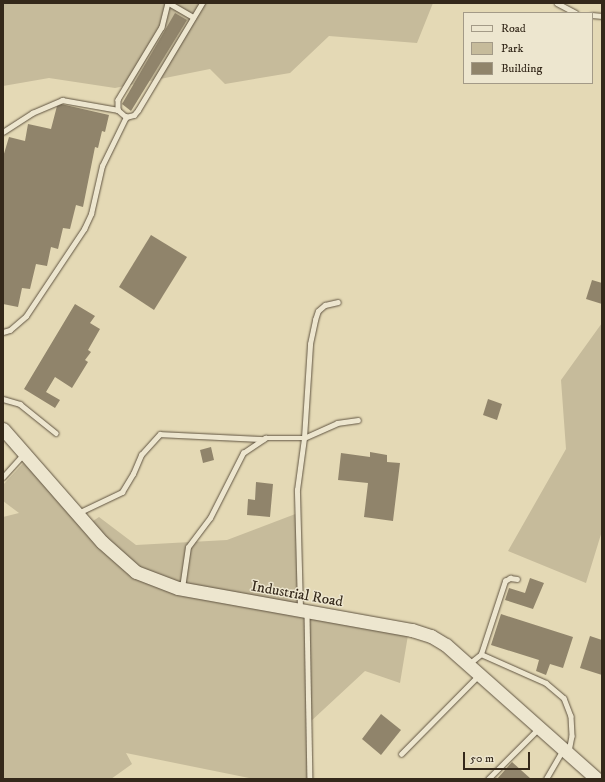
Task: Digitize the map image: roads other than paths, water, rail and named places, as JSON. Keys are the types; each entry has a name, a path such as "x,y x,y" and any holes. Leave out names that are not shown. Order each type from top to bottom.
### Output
{"street":[{"name":"Industrial Road","path":"3,429 102,542 136,572 182,588 422,632 446,645 480,674 566,751 590,777"}],"lane":[{"path":"118,110 118,100 162,27 168,3 193,17"},
{"path":"3,332 10,330 26,316 84,229 91,214 102,166 126,117 134,115 138,110 202,3"},
{"path":"557,3 574,12"},
{"path":"3,132 52,102 62,100 118,110 126,117"},
{"path":"310,779 304,610 297,490 304,438 310,344 315,320 318,311 326,305 338,302"},
{"path":"3,399 12,400 20,404 56,433"},
{"path":"78,513 122,492 133,474 141,455 160,434 304,438 337,423 358,420"},
{"path":"182,588 188,547 210,518 243,453 264,438"},
{"path":"3,477 25,453"},
{"path":"468,664 480,654 505,581 510,578 517,578"},
{"path":"480,654 546,683 564,698 571,716 572,736 566,751 546,779"},
{"path":"401,754 480,674"},
{"path":"488,779 539,728"}]}
